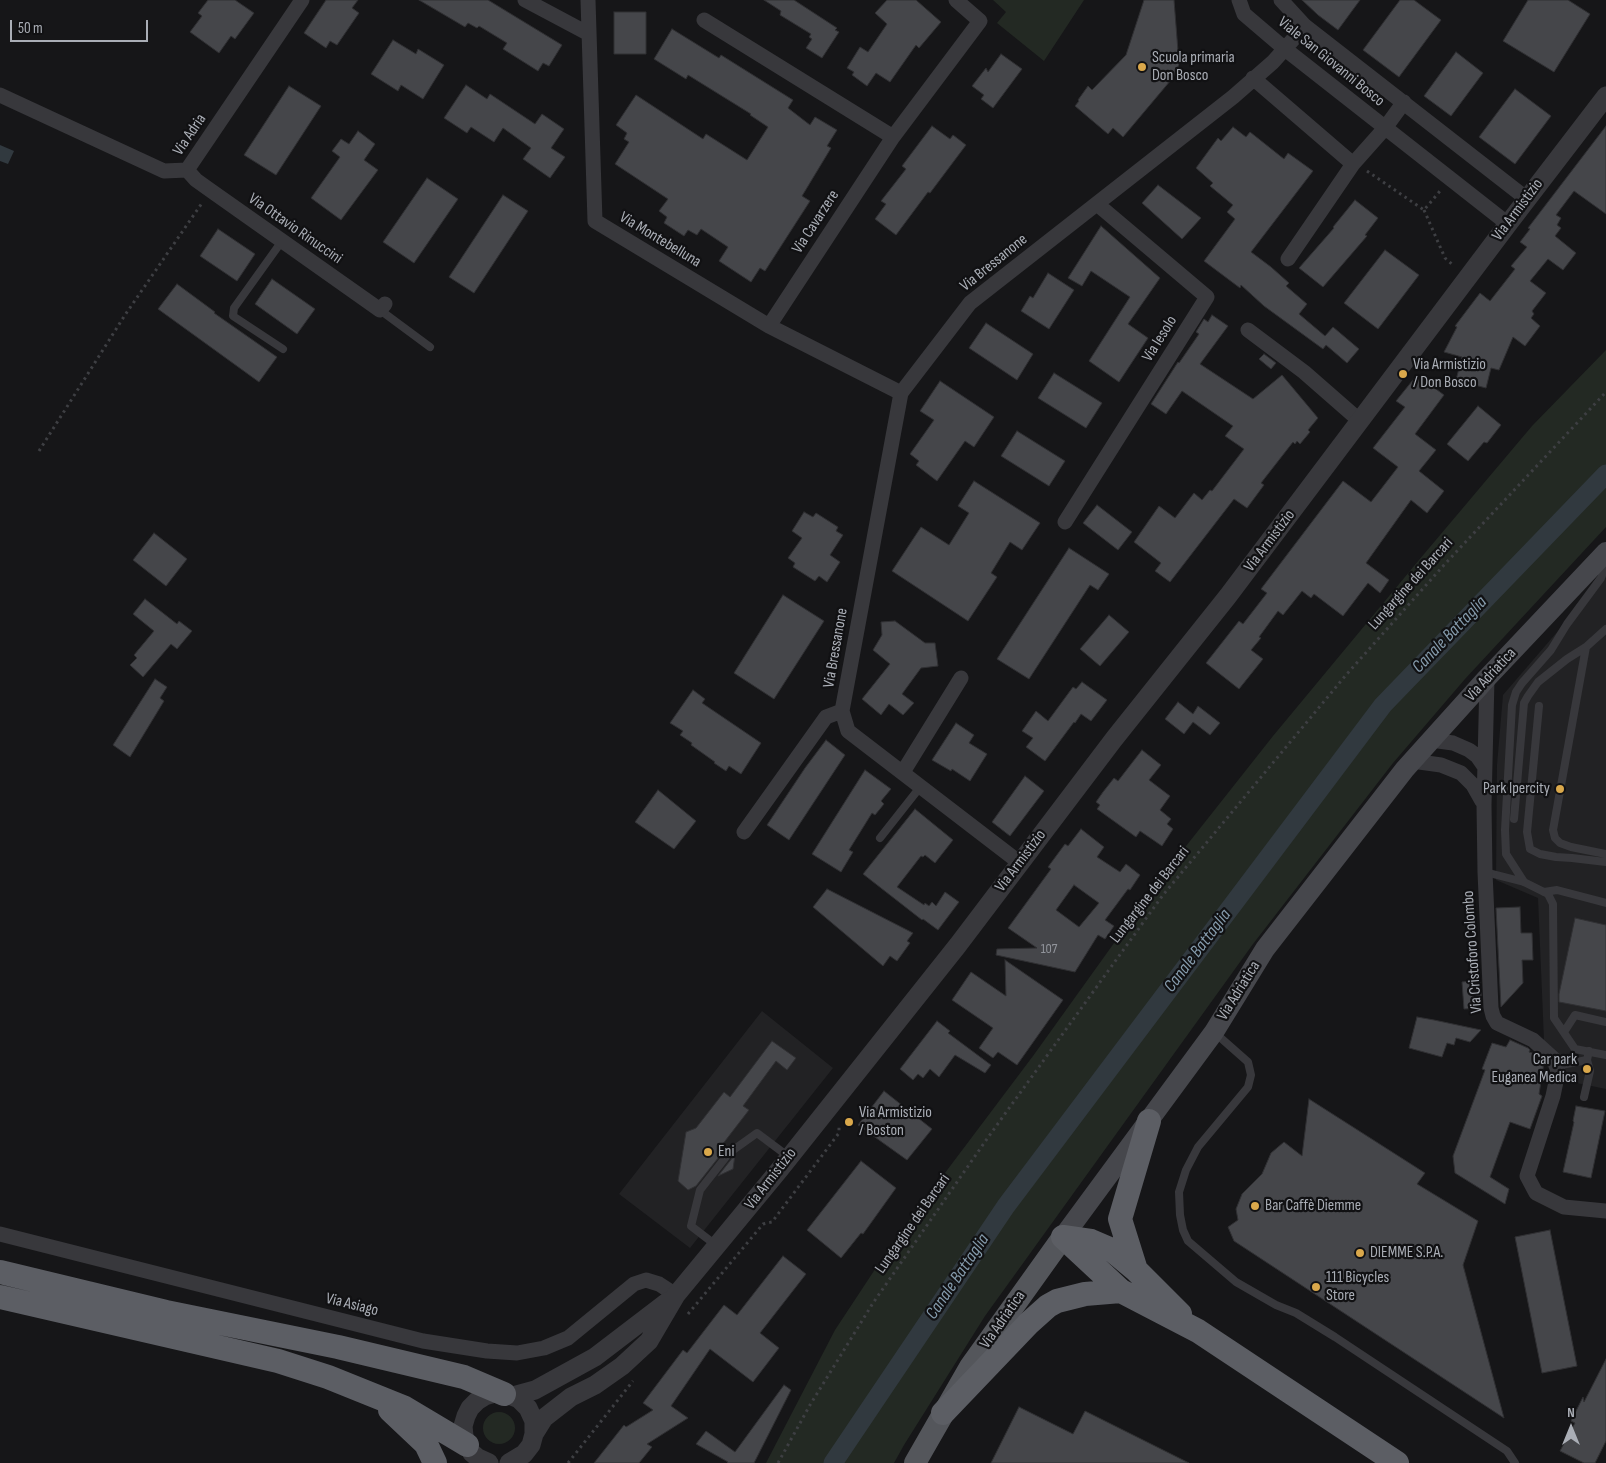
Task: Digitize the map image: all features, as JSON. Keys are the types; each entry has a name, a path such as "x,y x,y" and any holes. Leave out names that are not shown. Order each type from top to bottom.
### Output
{"highway":[{"path":"1136,1270 1120,1220 1149,1121"},
{"path":"1063,1237 1091,1240 1112,1250 1136,1270 1198,1330"},
{"path":"1063,1237 1121,1291 1198,1330 1397,1463"},
{"path":"0,1272 166,1312 338,1347 464,1377 509,1395"},
{"path":"943,1413 1029,1323 1048,1306 1057,1301 1085,1294 1121,1291"},
{"path":"0,1296 278,1361 328,1377 405,1408 470,1454"},
{"path":"376,1396 426,1444 435,1463"}],"main road":[{"name":"Via Adriatica","path":"915,1463 970,1367 1214,1032 1266,949 1412,761 1606,552"}],"street":[{"name":"Via Adria","path":"0,95 164,171 187,170 302,0"},
{"path":"525,0 589,34"},
{"name":"Via Montebelluna","path":"588,0 595,222 769,326 901,393"},
{"name":"Via Cavarzere","path":"769,326 893,137 980,21 956,0"},
{"name":"Viale San Giovanni Bosco","path":"1240,0 1244,14 1285,49 1508,224"},
{"name":"Viale San Giovanni Bosco","path":"1281,0 1305,26 1527,199"},
{"path":"704,20 893,137"},
{"name":"Via Bressanone","path":"1020,862 848,731 842,712 901,393 970,303 1233,97 1273,62 1305,26"},
{"path":"1253,78 1353,164"},
{"name":"Via Armistizio","path":"512,1462 524,1454 531,1445 534,1434 544,1418 571,1397 595,1385 622,1366 649,1341 676,1295 958,945 1120,732 1228,596 1606,96"},
{"name":"Viale San Giovanni Bosco","path":"1288,259 1353,164 1385,128 1404,102"},
{"name":"Via Ottavio Rinuccini","path":"187,170 196,180 282,241 382,307"},
{"name":"Via Iesolo","path":"1065,522 1206,298 1097,204"},
{"path":"1248,330 1304,372 1360,421"},
{"path":"903,772 961,678"},
{"name":"Via Cristoforo Colombo","path":"1487,678 1484,805 1485,872 1492,1016 1497,1023 1532,1040 1554,1059 1556,1066"},
{"name":"Via Bressanone","path":"744,832 826,717 842,712"},
{"path":"1431,740 1452,743 1469,750 1478,756 1484,766"},
{"name":"Via Cristoforo Colombo","path":"1412,761 1441,765 1461,773 1473,785 1484,805"},
{"path":"1556,1066 1558,1072 1553,1096 1527,1176 1536,1193 1564,1207 1606,1211"},
{"name":"Via Asiago","path":"0,1234 423,1341 487,1351 517,1352 544,1348 568,1338 634,1284 646,1280 659,1284 676,1295"},
{"name":"Via Armistizio","path":"470,1454 463,1426 470,1408 477,1401 495,1393 509,1395 535,1390 595,1357 676,1295"},
{"path":"509,1395 524,1403 528,1408 534,1421 534,1434"},
{"path":"470,1454 489,1463"}],"lane":[{"path":"282,241 234,308 233,316 283,349"},
{"path":"382,307 430,347"},
{"path":"1524,882 1506,854 1505,830 1512,705 1516,692 1551,650 1567,624 1601,578 1606,564"},
{"path":"1514,819 1524,703 1538,682 1566,659 1586,647 1606,629"},
{"path":"1586,647 1553,830 1555,838 1560,843 1606,854"},
{"path":"1539,706 1527,832 1530,849 1540,854 1556,857 1606,862"},
{"path":"880,838 921,786"},
{"path":"1485,872 1524,882 1548,894 1553,904 1554,1018 1575,1049 1606,1055"},
{"path":"1544,892 1557,890 1606,903"},
{"path":"1564,1032 1575,1015 1606,1022"},
{"path":"1214,1032 1248,1062 1251,1076 1248,1087 1198,1147 1186,1170 1179,1192 1180,1215 1183,1230 1188,1240 1236,1282 1334,1337 1507,1451 1515,1463"},
{"path":"1584,1097 1590,1071 1587,1060 1589,1051"},
{"path":"1556,1066 1587,1060"},
{"path":"717,1246 691,1226 700,1190 729,1153 757,1133 789,1157"}],"path":[{"path":"1367,171 1424,210 1445,258 1457,268"},
{"path":"1424,210 1443,188"},
{"path":"38,451 125,314 202,202"},
{"name":"Lungargine dei Barcari","path":"778,1463 810,1405 873,1303 988,1136 1163,895 1346,675 1450,558 1606,392"}],"shaded area":[{"path":"993,0 1084,0 1044,61 997,23 1006,12"},
{"path":"0,145 14,151 8,164 0,161"},
{"path":"1606,350 1606,527 1465,679 1393,763 1253,944 985,1316 894,1463 766,1463 835,1330 893,1242 1033,1056 1160,879 1273,736 1419,560 1532,426"},
{"path":"1606,575 1606,1089 1553,1078 1552,1071 1545,1064 1538,898 1496,880 1497,765 1503,695"},
{"path":"762,1011 833,1068 690,1248 619,1194"},
{"path":"499,1412 511,1416 515,1428 511,1440 499,1444 487,1440 483,1428 487,1416"}],"building":[{"path":"208,0 235,0 254,13 235,39 231,36 219,53 190,32 202,16 198,13"},
{"path":"326,0 358,0 352,8 359,13 337,45 330,41 326,48 304,33"},
{"path":"419,0 488,0 562,45 549,66 543,63 538,71 503,49 507,43 479,26 477,28 468,23 465,27"},
{"path":"764,0 794,0 837,28 835,30 839,32 822,58 806,48 812,39 809,37 811,34 780,15 781,11"},
{"path":"887,0 916,0 941,22 919,48 916,45 890,82 876,73 867,86 852,75 854,72 847,68 860,47 868,52 887,24 875,13"},
{"name":"Scuola primaria Don Bosco","path":"1144,0 1174,0 1179,64 1176,74 1123,137 1113,128 1108,134 1075,106 1088,86 1092,90 1126,55"},
{"path":"1302,0 1360,0 1338,30"},
{"path":"1400,0 1414,0 1441,20 1399,77 1363,50"},
{"path":"1528,0 1568,0 1590,14 1554,72 1503,41"},
{"path":"614,12 646,12 646,54 614,54"},
{"path":"672,29 719,58 721,55 793,100 788,108 810,125 815,117 837,130 827,146 831,148 802,196 810,201 765,271 760,268 751,282 719,261 728,247 701,229 697,235 688,230 684,236 664,223 667,217 659,211 668,199 615,164 629,142 624,139 627,133 616,125 636,95 703,139 706,134 747,160 768,127 751,114 688,75 686,79 654,59"},
{"path":"393,40 416,54 418,49 444,65 423,99 401,85 398,91 371,74"},
{"path":"1456,52 1483,73 1451,116 1424,96"},
{"path":"1001,54 1022,69 993,108 981,99 984,95 972,86 986,68 988,72"},
{"path":"466,85 487,99 490,94 535,124 542,114 564,129 551,148 565,157 550,178 523,159 531,148 503,128 494,142 471,127 467,133 444,118"},
{"path":"289,86 321,106 276,175 244,155"},
{"path":"1515,89 1551,116 1515,164 1479,137"},
{"path":"932,126 950,139 953,135 966,145 896,235 875,219 886,204 881,201 906,169 902,166"},
{"path":"1606,126 1606,214 1574,191 1556,215 1561,218 1557,225 1561,228 1555,236 1576,253 1563,270 1548,259 1530,281 1546,293 1532,311 1534,314 1531,318 1540,326 1525,346 1513,337 1499,370 1491,368 1486,388 1456,380 1462,357 1444,352 1457,327 1455,326 1480,293 1490,301 1515,269 1511,266 1527,247 1520,242 1530,229 1528,228"},
{"path":"1233,127 1246,137 1250,132 1284,159 1288,153 1313,171 1251,252 1289,283 1286,286 1307,304 1299,314 1325,336 1333,327 1359,349 1347,363 1326,345 1323,349 1264,306 1241,285 1240,288 1204,261 1235,219 1227,212 1233,205 1210,186 1213,183 1196,168 1218,138 1221,141"},
{"path":"358,131 375,144 364,160 378,170 341,220 311,198 340,157 332,151 341,139 349,144"},
{"path":"427,178 458,199 414,263 383,242"},
{"path":"1158,185 1201,218 1182,239 1142,203"},
{"path":"503,195 528,211 474,293 449,277"},
{"path":"1355,200 1378,218 1365,235 1367,236 1323,287 1299,268 1334,228"},
{"path":"1101,226 1160,278 1128,324 1148,338 1119,382 1089,361 1130,297 1091,271 1082,286 1068,278"},
{"path":"218,229 255,254 237,281 200,256"},
{"path":"1385,250 1419,275 1378,329 1344,303"},
{"path":"1048,273 1074,290 1049,329 1021,311 1030,296 1033,298"},
{"path":"272,279 315,309 297,334 255,304"},
{"path":"177,284 214,313 277,357 259,382 158,309"},
{"path":"1212,315 1228,326 1200,364 1253,399 1282,375 1318,418 1300,444 1297,441 1295,444 1293,442 1261,483 1264,485 1247,508 1234,499 1170,582 1155,571 1161,563 1134,542 1159,506 1175,518 1194,493 1202,500 1210,490 1212,491 1244,449 1225,436 1233,426 1182,391 1166,414 1151,404 1199,334 1196,332 1204,319 1208,322"},
{"path":"986,323 1033,354 1017,380 969,348"},
{"path":"1264,354 1276,363 1271,369 1259,359"},
{"path":"1054,373 1102,403 1086,428 1038,398"},
{"path":"1417,375 1444,395 1415,434 1436,450 1419,471 1444,491 1427,513 1411,500 1366,563 1389,580 1380,593 1368,583 1343,616 1314,594 1311,598 1302,591 1283,615 1278,611 1251,650 1263,659 1239,689 1206,663 1239,621 1243,624 1267,593 1261,589 1343,481 1371,502 1398,467 1373,448 1405,407 1396,401"},
{"path":"940,381 994,417 974,447 965,441 937,481 916,465 919,461 910,454 934,420 920,411"},
{"path":"1478,406 1501,425 1487,443 1484,442 1468,461 1447,444"},
{"path":"1017,431 1065,461 1049,486 1001,456"},
{"path":"974,481 1040,523 1022,550 1010,542 991,573 997,577 968,621 892,571 921,527 949,545 969,513 958,506"},
{"path":"1097,505 1132,532 1118,550 1083,523"},
{"path":"804,512 813,517 816,513 838,527 836,531 843,535 830,555 840,562 827,582 819,576 815,581 793,567 795,563 788,558 802,538 792,531"},
{"path":"154,533 187,559 166,586 133,560"},
{"path":"1069,548 1109,574 1098,590 1090,585 1029,679 997,659"},
{"path":"783,595 824,621 774,699 734,673"},
{"path":"145,599 177,624 179,621 192,631 177,649 171,644 143,677 130,665 137,658 134,655 154,631 133,614"},
{"path":"1109,615 1129,632 1100,666 1080,649"},
{"path":"895,621 925,643 935,643 938,666 921,668 902,694 914,703 903,715 889,704 881,715 862,699 890,664 873,650 882,635 881,622"},
{"path":"155,679 167,687 160,698 164,701 130,757 113,745"},
{"path":"1082,682 1107,700 1091,721 1081,714 1045,761 1026,747 1033,738 1022,731 1036,711 1048,721 1073,687 1076,689"},
{"path":"693,690 705,699 702,703 761,743 741,774 729,766 726,771 714,763 680,735 683,731 670,723"},
{"path":"1178,702 1193,714 1198,706 1220,723 1210,735 1193,722 1184,734 1165,719"},
{"path":"956,723 974,735 969,743 987,754 970,781 952,769 951,771 932,760"},
{"path":"826,740 845,755 789,840 767,825"},
{"path":"1142,750 1161,765 1149,780 1170,796 1160,810 1171,819 1167,824 1173,829 1162,846 1140,831 1136,837 1097,809 1100,805 1096,802 1103,792 1114,778 1118,781"},
{"path":"865,770 891,789 881,801 884,804 875,815 872,813 849,850 853,852 841,872 812,854"},
{"path":"1025,776 1044,791 1010,836 992,822"},
{"path":"658,790 696,821 674,849 635,822"},
{"path":"915,809 953,840 935,863 925,855 921,856 897,887 924,905 925,903 929,906 932,902 936,906 945,892 959,902 938,930 922,920 863,874"},
{"path":"1081,829 1104,847 1097,857 1120,872 1126,864 1140,875 1105,920 1114,926 1105,939 1098,935 1075,972 996,955 997,949 1037,948 1008,928 1051,869 1048,867 1065,844 1068,846","holes":["1074,885 1099,903 1079,927 1056,910"]},
{"path":"827,889 913,933 907,941 910,943 897,961 890,956 883,966 813,907"},
{"path":"1520,907 1521,933 1532,933 1533,960 1522,960 1523,983 1501,1007 1496,908"},
{"path":"1575,918 1606,925 1606,1011 1559,1002"},
{"path":"1005,960 1063,1000 1017,1065 998,1052 993,1058 979,1048 993,1028 952,1000 971,972 1006,996"},
{"path":"1480,980 1482,1008 1464,1009 1462,982"},
{"path":"1417,1017 1481,1030 1470,1042 1456,1038 1454,1045 1447,1043 1442,1057 1409,1048"},
{"path":"937,1021 950,1031 948,1033 991,1065 985,1073 955,1055 939,1077 930,1069 923,1078 918,1074 913,1080 900,1069"},
{"path":"1510,1040 1528,1048 1529,1052 1535,1054 1544,1062 1539,1094 1542,1096 1530,1129 1510,1122 1490,1177 1509,1189 1505,1204 1455,1173 1453,1156 1485,1070 1482,1069 1492,1043 1506,1047"},
{"path":"772,1041 796,1058 787,1070 776,1061 743,1106 749,1110 722,1145 726,1148 696,1186 688,1190 678,1181 686,1132 696,1128 724,1092 730,1097"},
{"path":"884,1091 932,1129 907,1160 858,1125"},
{"name":"DIEMME S.P.A.","path":"1309,1099 1425,1173 1417,1184 1478,1221 1463,1265 1504,1418 1234,1241 1228,1227 1238,1220 1236,1209 1242,1194 1262,1174 1271,1153 1284,1142 1302,1156"},
{"path":"1576,1106 1605,1111 1591,1178 1563,1172"},
{"path":"735,1155 733,1169 718,1176 733,1157"},
{"path":"861,1161 896,1188 863,1234 861,1233 841,1258 807,1230"},
{"path":"1550,1230 1577,1366 1542,1373 1515,1237"},
{"path":"783,1256 806,1274 760,1333 779,1348 753,1382 710,1349 671,1406 688,1418 647,1444 652,1447 639,1463 594,1463 624,1425 626,1427 653,1410 643,1403 683,1350 687,1353 724,1305 737,1315"},
{"path":"1606,1359 1606,1441 1595,1463 1584,1463 1560,1451 1575,1423 1571,1421 1583,1397 1584,1402"},
{"path":"784,1385 791,1390 754,1463 727,1463 696,1444 706,1431 735,1452"},
{"path":"1019,1407 1073,1434 1085,1411 1189,1463 991,1463"}],"waterway":[{"name":"Canale Battaglia","path":"833,1463 1006,1206 1383,705 1606,474"}],"place":[{"name":"Scuola primaria Don Bosco","path":"1142,67"},
{"name":"Via Armistizio / Don Bosco","path":"1403,374"},
{"name":"Park Ipercity","path":"1560,789"},
{"name":"Car park Euganea Medica","path":"1587,1069"},
{"name":"Via Armistizio / Boston","path":"849,1122"},
{"name":"Eni","path":"708,1152"},
{"name":"Bar Caffè Diemme","path":"1255,1206"},
{"name":"DIEMME S.P.A.","path":"1360,1253"},
{"name":"111 Bicycles Store","path":"1316,1287"}]}
